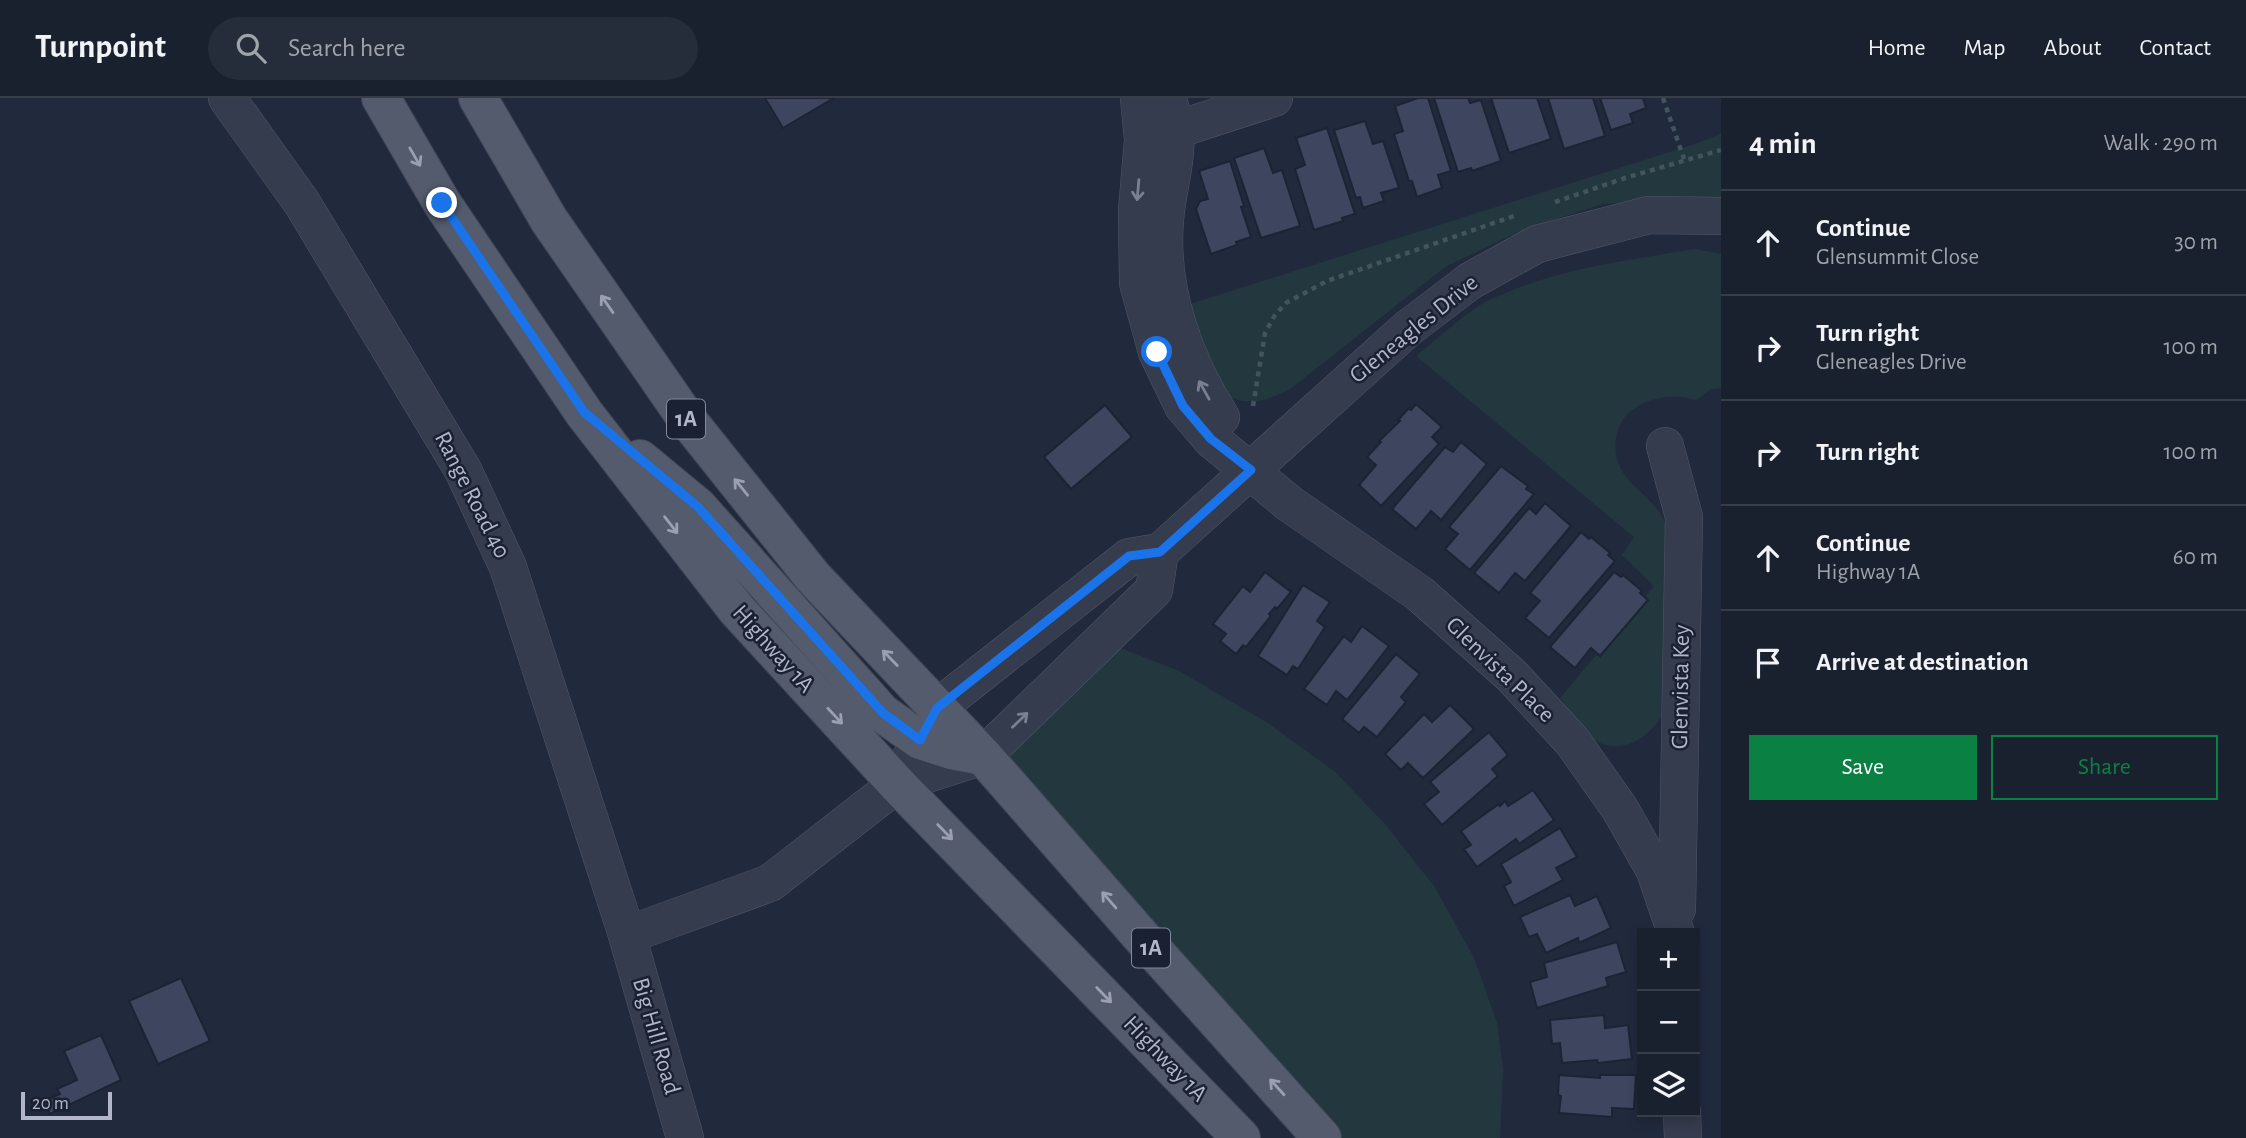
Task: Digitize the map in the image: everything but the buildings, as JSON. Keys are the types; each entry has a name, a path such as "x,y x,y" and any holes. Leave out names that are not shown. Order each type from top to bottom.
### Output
{"main road":[{"name":"Highway 1A","path":"381,98 442,203 584,412 737,610 897,784 1241,1138"},
{"name":"1A","path":"478,98 549,220 686,418 929,724 983,756 1322,1138"},
{"path":"584,412 698,507 883,713 929,724"}],"street":[{"name":"Range Road 40","path":"227,98 302,203 463,470 508,567 627,935"},
{"name":"Glenvista Place","path":"1139,98 1162,123 1137,211 1137,272 1140,294 1157,352 1183,406 1211,439 1290,504 1420,594 1512,676 1572,741 1620,809 1656,871 1675,928"},
{"path":"1162,123 1274,98"},
{"name":"Gleneagles Drive","path":"1160,552 1407,329 1470,281 1536,244 1649,215 1721,216"},
{"name":"Glenvista Key","path":"1665,446 1684,517 1676,928"},
{"path":"627,935 770,883 897,784 983,756 1154,590 1160,552 1129,556 929,724 897,784"},
{"name":"Big Hill Road","path":"627,935 685,1138"},
{"path":"1682,1117 1682,1138"}],"path":[{"path":"1663,98 1684,159"}],"green space":[{"path":"1721,134 1721,205 1678,200 1602,204 1520,231 1445,267 1290,389 1267,399 1253,402 1228,397 1184,306 1698,143"},
{"path":"1695,249 1721,254 1721,388 1711,389 1696,400 1673,397 1650,401 1628,414 1618,429 1616,454 1620,467 1661,515 1667,528 1669,554 1662,715 1656,725 1639,739 1629,744 1608,745 1587,734 1560,698 1654,586 1622,555 1634,537 1416,356 1471,312 1512,290 1589,268"},
{"path":"1102,641 1179,671 1268,723 1335,772 1383,822 1434,886 1474,958 1497,1023 1503,1070 1500,1138 1323,1138 983,756"}],"route":[{"path":"442,203 584,412 698,507 883,713 920,740 937,708 1129,556 1160,552 1251,470 1211,439 1183,406 1157,352"}]}
